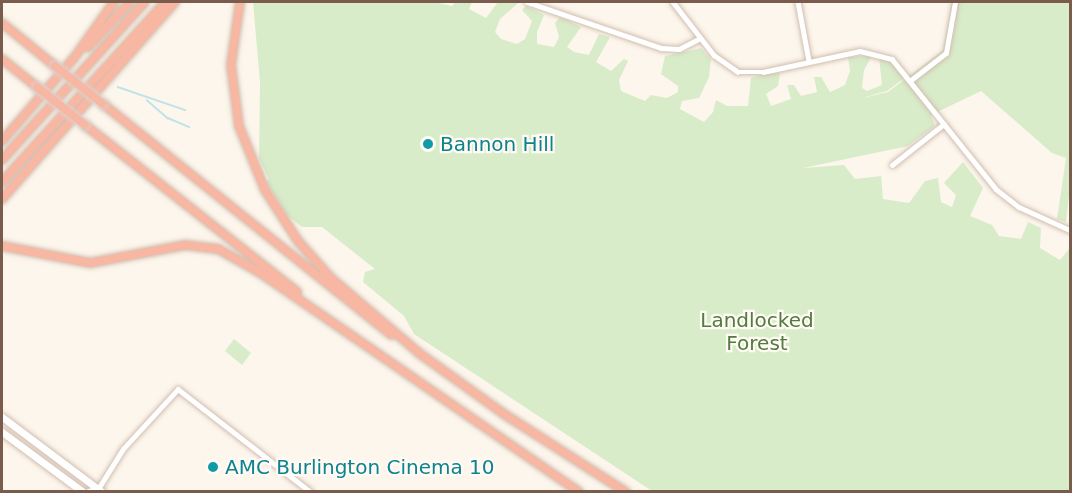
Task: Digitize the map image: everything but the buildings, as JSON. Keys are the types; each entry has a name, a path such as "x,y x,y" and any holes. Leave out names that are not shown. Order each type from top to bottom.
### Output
{"highway":[{"path":"41,98 114,2"},
{"path":"2,141 130,2"},
{"path":"2,160 145,2"},
{"path":"2,183 165,2"},
{"path":"2,199 175,2"},
{"path":"240,2 232,39 233,92 241,134 257,175 282,220 309,255 405,343"},
{"path":"2,23 334,292 504,414 626,492"},
{"path":"2,59 382,358"},
{"path":"2,246 90,263 180,245 211,246 253,268 579,492"}],"main road":[{"path":"2,417 100,490"},
{"path":"2,432 83,492"},
{"path":"88,492 100,490"}],"street":[{"path":"527,2 661,48 679,49 699,39"},
{"path":"673,2 699,39 722,63 738,72 763,72 808,61 873,52 892,59 1004,196 1071,230"},
{"path":"798,2 808,61"},
{"path":"911,80 946,53 955,2"},
{"path":"892,165 944,124"},
{"path":"100,490 123,449 178,389 311,492"}],"green space":[{"name":"Landlocked Forest","path":"253,2 435,2 452,6 455,2 472,2 469,9 486,18 498,2 518,3 500,19 495,32 501,39 517,44 525,39 532,21 522,10 526,6 544,15 537,32 537,44 554,47 559,37 555,23 560,17 581,27 567,47 574,52 589,55 599,34 610,37 596,62 611,71 624,59 628,61 619,80 621,91 645,101 651,95 667,98 678,92 678,86 661,74 665,56 701,48 711,59 709,77 699,98 682,101 680,109 704,122 713,112 716,100 727,106 748,106 751,78 764,74 780,73 778,86 766,94 771,106 791,99 787,85 794,85 801,96 817,92 814,77 821,77 830,92 845,85 850,71 848,57 872,56 864,70 862,88 867,91 882,85 879,57 897,66 906,77 887,91 858,99 888,92 943,50 952,2 1070,2 1070,187 1066,222 1057,219 1066,158 1052,153 981,91 931,115 935,126 908,146 803,168 844,165 855,179 881,176 883,199 909,203 925,181 938,178 941,202 952,207 956,195 944,183 963,162 983,188 970,216 992,225 999,236 1021,239 1028,222 1041,228 1040,248 1060,260 1070,248 1070,491 652,491 414,334 404,316 363,282 365,272 375,269 322,227 302,227 287,215 266,182 269,179 259,159 260,82"},
{"path":"234,339 251,353 242,365 225,351"}],"waterway":[{"path":"118,87 185,110"},
{"path":"147,100 168,118 189,127"}],"place":[{"name":"Bannon Hill","path":"428,144"},
{"name":"AMC Burlington Cinema 10","path":"213,467"}]}
